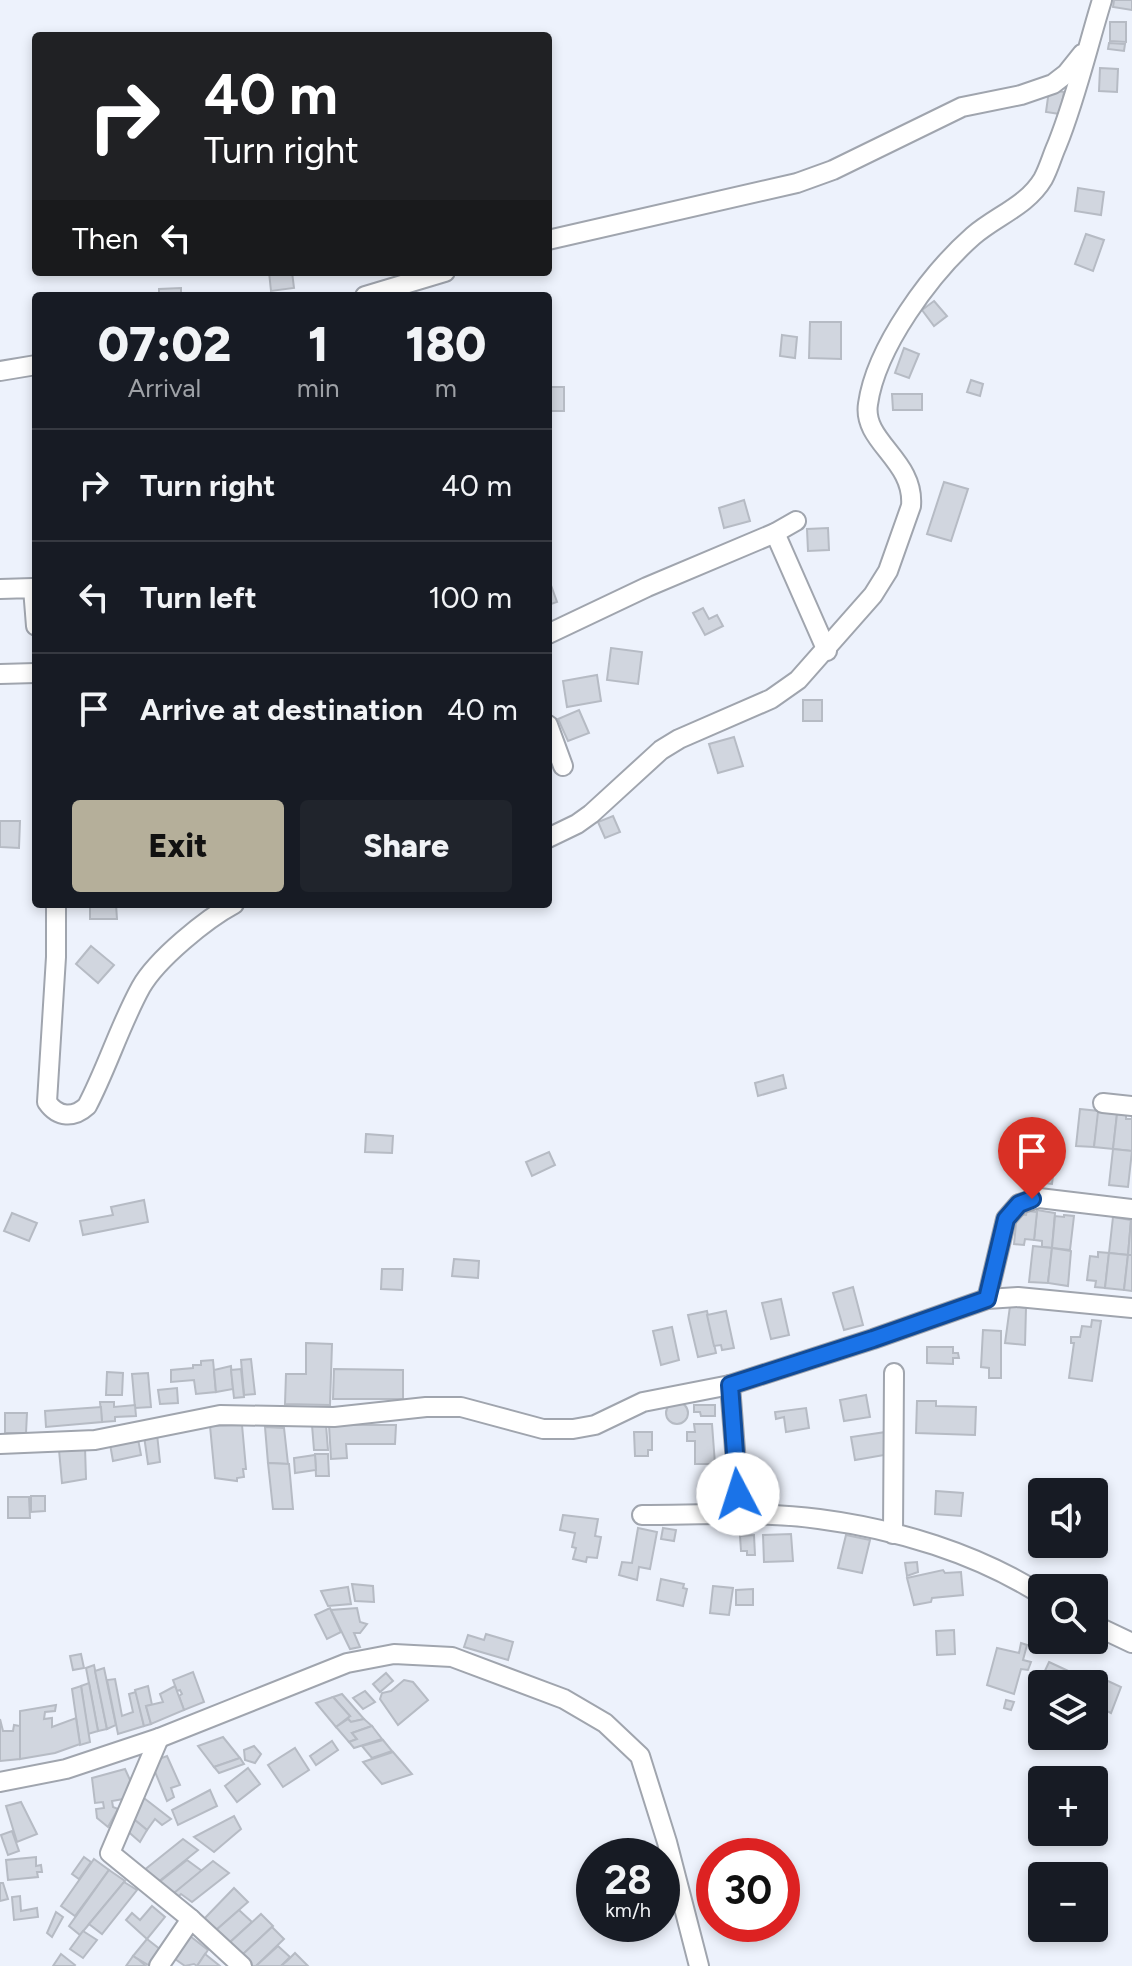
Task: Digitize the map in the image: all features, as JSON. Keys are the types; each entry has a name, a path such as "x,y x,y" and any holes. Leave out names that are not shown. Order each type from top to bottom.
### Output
{"street":[{"path":"552,836 591,814 661,750 679,739 771,699 798,680 827,651 873,595 888,571 912,495 907,476 869,424 867,413 871,391 884,355 907,314 971,237 1022,202 1043,179 1074,103 1102,0"},
{"path":"552,239 764,191 833,170 962,107 1021,95 1053,84 1066,74 1088,45"},
{"path":"378,292 432,276"},
{"path":"0,371 32,366"},
{"path":"552,632 796,521"},
{"path":"775,533 827,651"},
{"path":"0,589 32,588"},
{"path":"0,674 32,673"},
{"path":"552,736 563,766"},
{"path":"56,908 47,1102 56,1111 71,1115 87,1106 151,972 204,923 228,908"},
{"path":"1103,1103 1132,1106"},
{"path":"987,1299 1006,1219 1019,1204 1039,1198 1132,1209"},
{"path":"0,1444 95,1440 220,1415 334,1417 426,1407 469,1408 543,1429 573,1429 595,1425 643,1402 730,1385 987,1299 1018,1297 1132,1308"},
{"path":"893,1534 894,1373"},
{"path":"730,1385 740,1515"},
{"path":"642,1515 816,1519 893,1534 989,1564 1028,1587"},
{"path":"1108,1632 1132,1643"},
{"path":"0,1782 66,1769 159,1738 347,1663 394,1654 452,1657 564,1699 605,1723 640,1756 667,1842 699,1966"},
{"path":"159,1738 110,1853 191,1919 242,1966"},
{"path":"159,1966 191,1919"}],"building":[{"path":"1114,0 1132,0 1132,10 1113,7"},
{"path":"1110,22 1126,22 1126,42 1110,41"},
{"path":"1109,43 1125,44 1124,51 1108,49"},
{"path":"1100,68 1118,69 1117,92 1099,91"},
{"path":"1049,90 1064,92 1060,114 1046,112"},
{"path":"1078,188 1104,192 1101,215 1075,211"},
{"path":"1086,234 1104,240 1093,271 1075,264"},
{"path":"269,276 292,276 294,288 271,291"},
{"path":"181,288 181,292 159,292 159,289"},
{"path":"934,301 947,316 934,326 922,310"},
{"path":"810,322 841,322 841,359 809,358"},
{"path":"782,335 797,337 795,358 780,356"},
{"path":"904,348 919,354 909,378 895,373"},
{"path":"971,380 983,384 980,396 967,392"},
{"path":"552,387 564,387 564,411 552,411"},
{"path":"892,394 922,394 922,410 893,410"},
{"path":"944,482 968,489 951,541 927,534"},
{"path":"744,500 750,521 724,528 719,508"},
{"path":"828,528 829,550 808,551 807,529"},
{"path":"703,608 709,619 717,615 723,626 705,635 693,613"},
{"path":"611,648 642,652 638,684 607,680"},
{"path":"597,675 601,701 567,707 563,681"},
{"path":"803,700 822,700 822,721 803,721"},
{"path":"579,710 589,733 568,741 558,719"},
{"path":"734,737 743,766 718,773 709,744"},
{"path":"613,816 620,832 605,838 598,822"},
{"path":"0,821 20,821 19,848 0,847"},
{"path":"90,908 116,908 117,919 90,919"},
{"path":"91,946 114,965 98,983 76,964"},
{"path":"783,1075 786,1088 758,1096 755,1083"},
{"path":"1080,1109 1099,1111 1094,1147 1076,1146"},
{"path":"1098,1112 1117,1114 1113,1149 1094,1147"},
{"path":"1117,1114 1132,1119 1132,1151 1113,1149"},
{"path":"366,1134 393,1136 392,1153 365,1152"},
{"path":"1020,1140 1038,1142 1034,1182 1015,1180"},
{"path":"1046,1143 1057,1144 1052,1184 1034,1182 1038,1147 1045,1148"},
{"path":"1113,1149 1132,1151 1128,1187 1109,1185"},
{"path":"549,1152 555,1165 532,1176 526,1162"},
{"path":"144,1200 148,1222 83,1235 80,1221 113,1215 111,1207"},
{"path":"1037,1210 1055,1213 1052,1248 1042,1247 1042,1241 1034,1240"},
{"path":"1027,1211 1037,1212 1034,1240 1025,1239 1024,1245 1014,1244 1017,1214 1026,1215"},
{"path":"12,1213 37,1223 29,1241 4,1231"},
{"path":"1055,1216 1074,1216 1070,1250 1052,1248"},
{"path":"1113,1217 1131,1220 1128,1255 1109,1253"},
{"path":"1131,1220 1132,1255 1128,1255"},
{"path":"1033,1246 1052,1248 1048,1283 1029,1282"},
{"path":"1052,1248 1071,1251 1068,1286 1048,1283"},
{"path":"1098,1252 1109,1253 1105,1288 1095,1287 1096,1281 1087,1280 1090,1256 1098,1257"},
{"path":"1109,1253 1128,1255 1124,1290 1105,1288"},
{"path":"1128,1255 1132,1255 1132,1291 1124,1290"},
{"path":"454,1259 479,1261 478,1278 452,1276"},
{"path":"382,1269 403,1269 402,1290 381,1289"},
{"path":"853,1287 863,1325 844,1330 833,1293"},
{"path":"781,1299 789,1335 771,1339 762,1303"},
{"path":"1010,1306 1026,1308 1025,1345 1005,1343"},
{"path":"707,1311 716,1353 698,1357 688,1315"},
{"path":"726,1311 734,1348 722,1350 721,1345 714,1346 707,1315"},
{"path":"1092,1320 1101,1321 1092,1381 1069,1378 1074,1343 1071,1343 1071,1337 1080,1337 1082,1326 1091,1327"},
{"path":"672,1327 679,1360 661,1365 653,1331"},
{"path":"983,1330 1001,1331 1001,1378 989,1378 989,1368 981,1367"},
{"path":"306,1343 332,1344 330,1405 285,1404 286,1374 306,1374"},
{"path":"927,1347 953,1347 953,1353 958,1353 959,1358 953,1358 953,1364 927,1363"},
{"path":"251,1359 255,1394 244,1395 241,1360"},
{"path":"213,1360 216,1392 196,1394 194,1380 171,1382 171,1370 193,1368 193,1365 201,1365 201,1361"},
{"path":"231,1366 233,1389 216,1392 214,1370"},
{"path":"241,1369 244,1397 234,1398 231,1370"},
{"path":"334,1369 403,1370 403,1399 333,1399"},
{"path":"107,1372 123,1373 122,1395 106,1395"},
{"path":"148,1373 151,1407 135,1408 132,1374"},
{"path":"177,1388 178,1403 160,1404 158,1390"},
{"path":"866,1395 870,1417 844,1421 840,1400"},
{"path":"917,1401 936,1401 936,1406 976,1407 975,1435 916,1433"},
{"path":"100,1402 114,1402 114,1407 135,1405 136,1416 115,1417 115,1421 102,1422"},
{"path":"673,1402 681,1402 688,1413 681,1424 673,1424 666,1417 666,1409"},
{"path":"694,1405 715,1405 715,1416 701,1416 700,1412 694,1412"},
{"path":"101,1407 102,1422 46,1427 45,1411"},
{"path":"806,1408 809,1428 786,1432 784,1417 776,1419 775,1412"},
{"path":"5,1413 27,1413 26,1433 5,1433"},
{"path":"694,1424 712,1424 715,1464 695,1464 695,1441 687,1441 687,1432 695,1432"},
{"path":"242,1425 244,1477 237,1478 237,1481 215,1478 210,1426"},
{"path":"312,1425 326,1425 328,1450 314,1450"},
{"path":"329,1425 396,1425 395,1444 346,1444 347,1458 331,1459"},
{"path":"265,1427 284,1428 288,1464 268,1463"},
{"path":"634,1432 652,1432 652,1450 648,1450 648,1456 635,1456"},
{"path":"886,1432 890,1454 855,1460 851,1437"},
{"path":"157,1434 160,1462 148,1464 144,1436"},
{"path":"138,1439 141,1455 113,1461 110,1444"},
{"path":"85,1447 86,1479 62,1483 59,1450"},
{"path":"315,1454 328,1454 329,1476 316,1476"},
{"path":"315,1455 316,1470 295,1473 294,1458"},
{"path":"268,1463 289,1464 293,1509 273,1509"},
{"path":"936,1491 963,1493 961,1516 935,1514"},
{"path":"31,1496 45,1496 45,1511 31,1512"},
{"path":"8,1497 29,1497 30,1518 8,1518"},
{"path":"563,1515 598,1519 595,1536 601,1537 597,1558 587,1557 586,1562 573,1559 575,1533 560,1530"},
{"path":"638,1528 657,1532 650,1569 639,1567 637,1580 619,1575 622,1562 632,1563"},
{"path":"663,1528 676,1530 674,1541 661,1539"},
{"path":"791,1534 793,1561 764,1562 763,1535"},
{"path":"754,1535 755,1555 747,1555 747,1551 741,1551 740,1536"},
{"path":"846,1535 870,1540 862,1573 838,1568"},
{"path":"917,1562 918,1572 907,1576 905,1563"},
{"path":"943,1570 945,1573 961,1572 963,1595 932,1598 931,1602 914,1605 907,1578"},
{"path":"661,1579 684,1584 683,1588 687,1589 683,1606 657,1600"},
{"path":"352,1584 373,1586 374,1602 355,1601"},
{"path":"713,1586 733,1588 729,1615 710,1613"},
{"path":"348,1587 351,1604 328,1606 321,1591"},
{"path":"753,1589 753,1605 736,1605 736,1590"},
{"path":"330,1608 341,1632 327,1639 315,1615"},
{"path":"357,1608 360,1622 367,1624 360,1633 354,1633 360,1647 350,1649 331,1610"},
{"path":"954,1630 955,1654 937,1655 936,1631"},
{"path":"486,1634 513,1642 508,1660 464,1647 468,1635 484,1640"},
{"path":"1021,1643 1027,1645 1023,1660 1031,1662 1028,1670 1021,1669 1014,1694 987,1685 997,1648 1019,1653"},
{"path":"81,1654 84,1668 73,1670 70,1656"},
{"path":"1049,1662 1066,1670 1045,1670"},
{"path":"94,1665 107,1729 98,1731 86,1668"},
{"path":"104,1668 116,1725 107,1729 95,1671"},
{"path":"193,1672 204,1702 184,1710 179,1696 182,1694 180,1690 177,1691 173,1680"},
{"path":"386,1673 393,1681 380,1692 373,1684"},
{"path":"115,1679 122,1716 133,1712 129,1694 136,1692 144,1726 118,1734 107,1680"},
{"path":"404,1680 413,1682 428,1700 398,1725 380,1699 382,1693 391,1691"},
{"path":"1108,1681 1121,1687 1111,1713 1108,1712"},
{"path":"89,1683 98,1731 88,1734 81,1686"},
{"path":"81,1686 90,1742 80,1745 72,1689"},
{"path":"148,1686 152,1705 146,1706 151,1724 144,1726 135,1690"},
{"path":"175,1686 184,1710 151,1724 146,1706 163,1702 160,1694"},
{"path":"365,1691 375,1702 363,1709 353,1698"},
{"path":"342,1694 364,1719 351,1722 347,1717 350,1716 333,1697"},
{"path":"333,1697 350,1716 336,1727 316,1703"},
{"path":"1006,1700 1014,1702 1011,1710 1004,1708"},
{"path":"56,1705 55,1711 45,1712 44,1719 52,1718 52,1727 76,1718 80,1744 55,1753 20,1759 20,1711"},
{"path":"0,1719 3,1731 13,1731 14,1725 20,1726 20,1759 0,1761"},
{"path":"348,1719 351,1722 364,1719 372,1726 352,1733 357,1739 349,1742 336,1727"},
{"path":"372,1726 382,1739 354,1748 349,1742 357,1739 352,1733"},
{"path":"223,1737 240,1758 214,1767 198,1746"},
{"path":"383,1740 392,1751 372,1758 362,1746"},
{"path":"332,1741 338,1750 316,1765 310,1756"},
{"path":"254,1746 261,1754 255,1763 245,1760 244,1750"},
{"path":"295,1748 309,1770 283,1787 268,1765"},
{"path":"393,1752 412,1774 382,1784 363,1762"},
{"path":"167,1756 180,1785 171,1788 174,1797 167,1801 151,1762"},
{"path":"240,1758 244,1764 219,1773 214,1767"},
{"path":"248,1768 260,1784 237,1802 225,1786"},
{"path":"125,1769 130,1780 134,1781 123,1799 112,1801 113,1807 118,1809 108,1827 97,1818 96,1809 104,1808 103,1802 95,1803 92,1778"},
{"path":"210,1790 217,1806 178,1825 172,1810"},
{"path":"140,1795 171,1819 162,1825 155,1819 147,1830 129,1815"},
{"path":"21,1802 37,1834 17,1842 6,1806"},
{"path":"130,1816 147,1830 140,1842 124,1828"},
{"path":"234,1816 241,1829 214,1852 194,1837"},
{"path":"12,1831 19,1851 8,1855 1,1835"},
{"path":"183,1839 198,1850 157,1883 143,1871"},
{"path":"36,1857 36,1866 41,1865 42,1872 37,1872 38,1877 8,1880 6,1860"},
{"path":"84,1857 91,1862 79,1879 72,1874"},
{"path":"94,1859 109,1870 75,1916 61,1906"},
{"path":"187,1860 202,1871 173,1894 158,1883"},
{"path":"213,1861 229,1873 192,1902 174,1893"},
{"path":"109,1870 125,1881 80,1935 69,1926"},
{"path":"124,1882 137,1890 102,1934 89,1924"},
{"path":"0,1883 3,1883 8,1899 0,1901"},
{"path":"234,1888 248,1902 215,1931 203,1920"},
{"path":"20,1896 21,1911 37,1908 38,1917 14,1920 12,1897"},
{"path":"152,1906 165,1917 147,1939 126,1920 132,1913 140,1920"},
{"path":"239,1910 252,1922 228,1944 215,1931"},
{"path":"56,1912 63,1917 52,1937 47,1933"},
{"path":"261,1914 273,1926 241,1956 228,1944"},
{"path":"272,1927 284,1939 256,1966 250,1966 241,1956"},
{"path":"83,1931 97,1940 83,1958 70,1949"},
{"path":"190,1936 208,1950 197,1966 185,1966 175,1959"},
{"path":"147,1939 161,1950 150,1966 133,1956"},
{"path":"278,1946 290,1957 281,1966 256,1966"},
{"path":"295,1953 308,1966 281,1966 288,1960"},
{"path":"61,1954 75,1965 53,1966"},
{"path":"205,1954 220,1966 197,1966"},
{"path":"133,1956 139,1960 146,1966 126,1966"}],"route":[{"path":"738,1494 730,1385 987,1299 1006,1219 1019,1204 1032,1199"}]}
